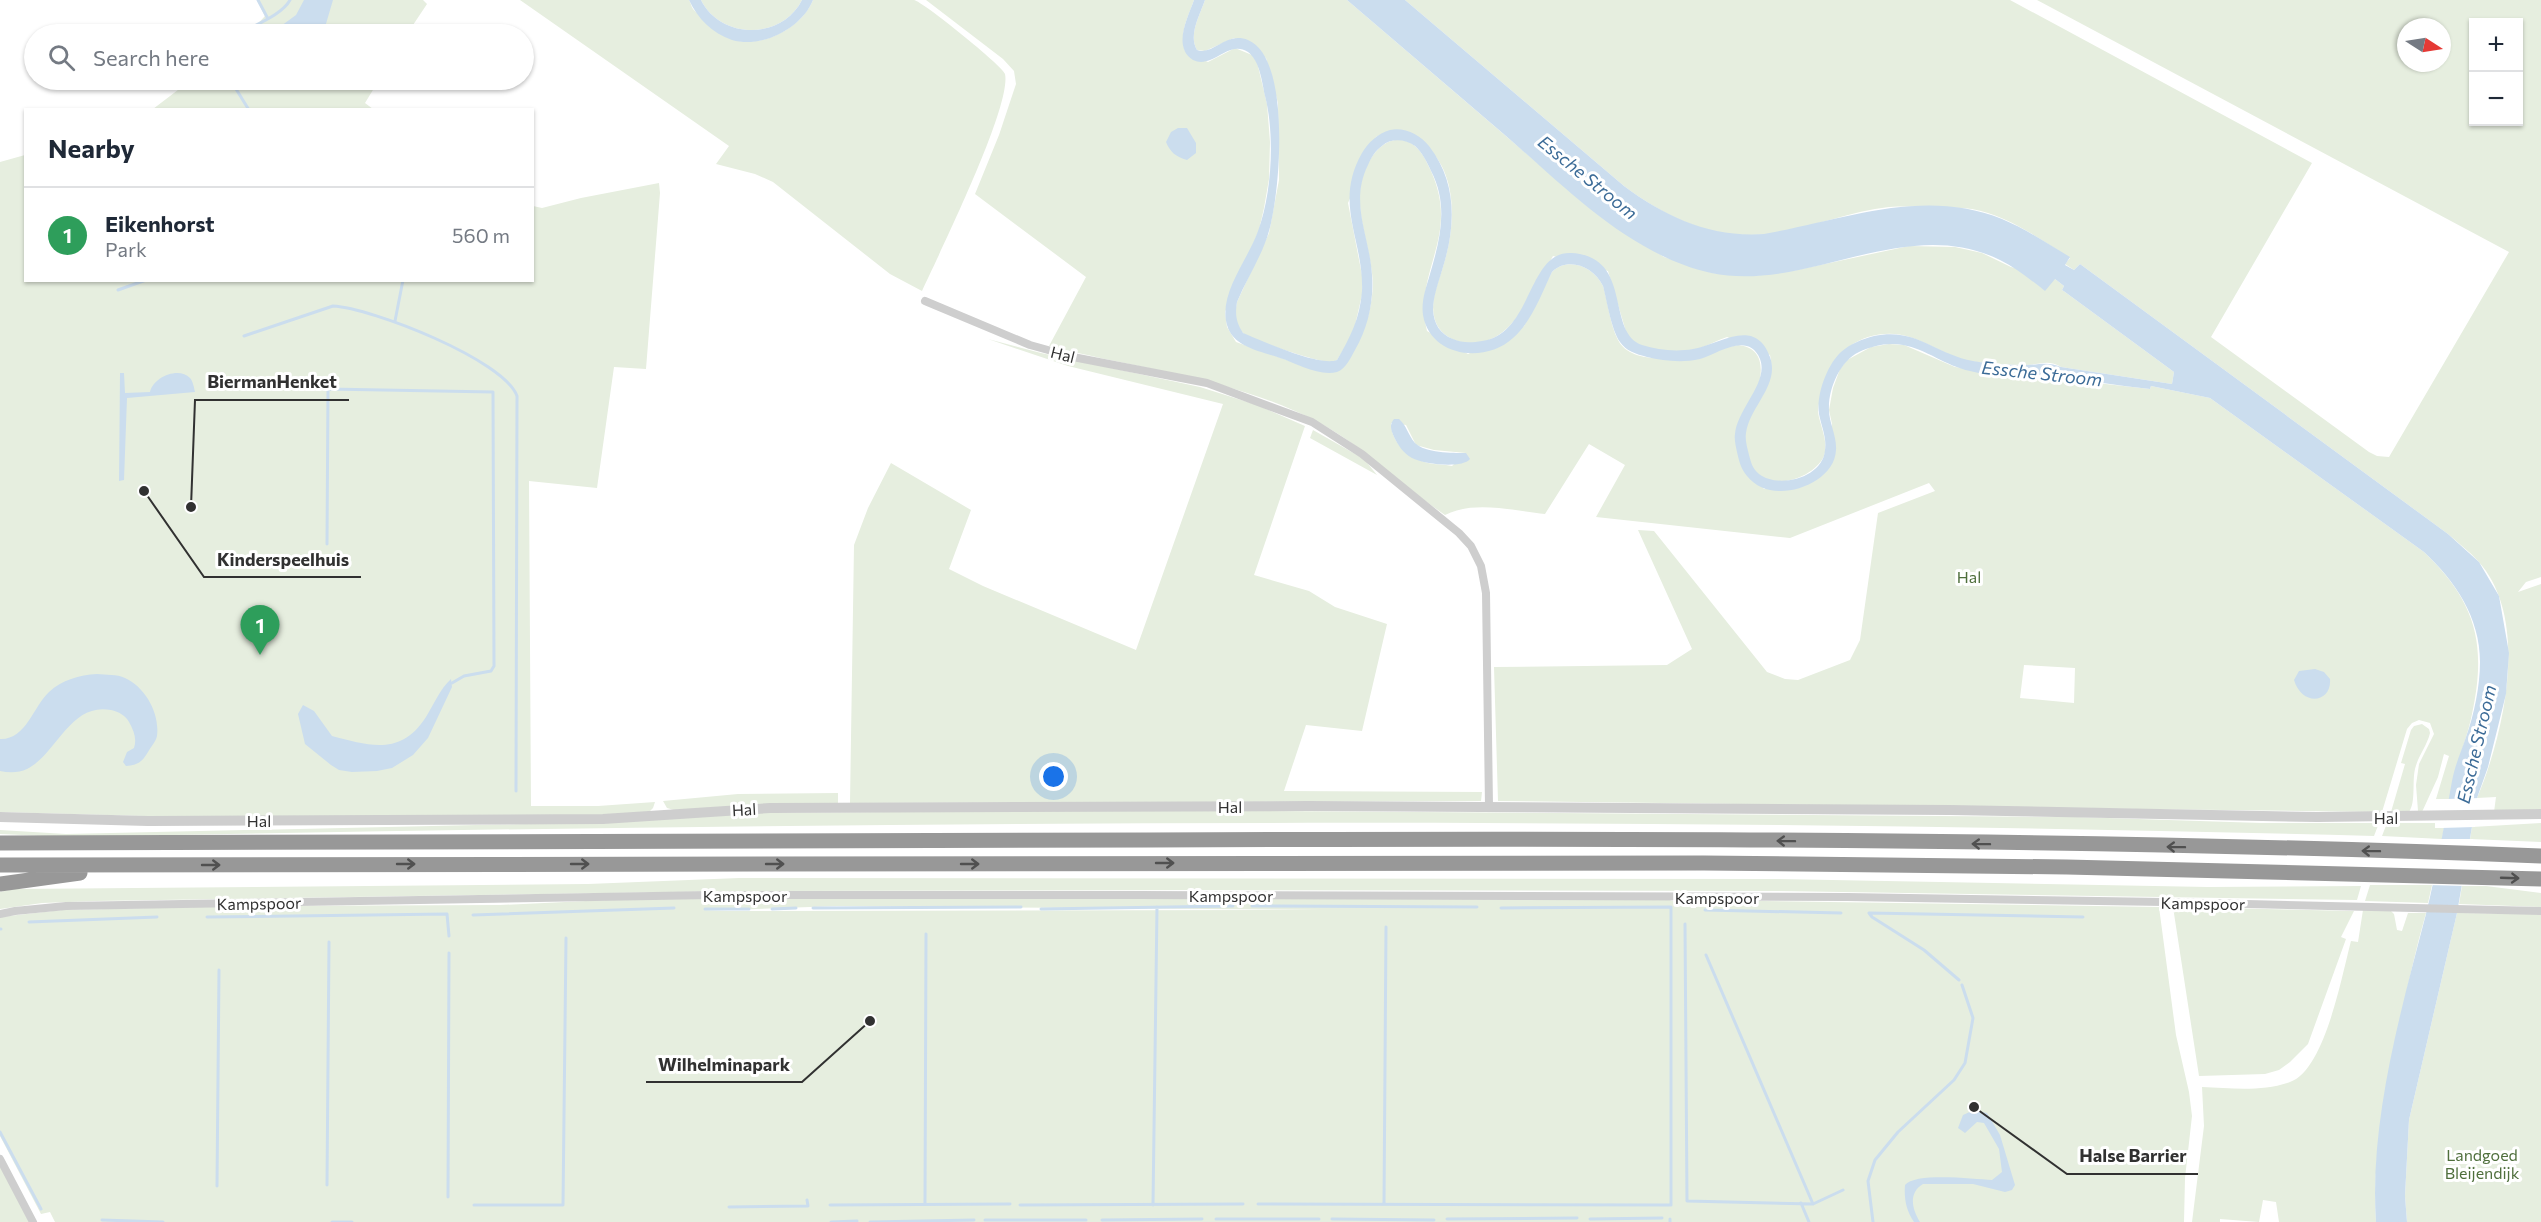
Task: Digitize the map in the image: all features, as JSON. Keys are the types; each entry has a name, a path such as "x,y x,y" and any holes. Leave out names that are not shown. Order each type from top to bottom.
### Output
{"highway":[{"path":"0,843 1408,839 2056,845 2541,856"},
{"path":"0,865 1716,863 2541,879"},
{"path":"0,884 152,865"}],"street":[{"name":"Hal","path":"926,301 1030,345 1073,357 1207,383 1312,422 1362,454 1447,522 1471,546 1481,566 1486,593 1489,806"},
{"name":"Hal","path":"0,817 128,821 603,819 770,808 1489,806 2437,817 2541,814"},
{"name":"Kampspoor","path":"0,914 15,910 66,906 711,895 1847,897 2541,911"},
{"path":"0,1158 33,1218 33,1222"}],"green space":[{"path":"257,0 423,0 427,4 414,24 257,24 265,16"},
{"path":"520,0 689,0 696,12 720,31 734,40 746,42 769,38 791,27 808,10 813,0 914,0 920,3 977,47 1005,74 1004,91 986,147 958,215 922,291 890,274 773,182 755,174 716,164 729,146"},
{"path":"701,0 802,0 793,13 781,22 767,28 752,30 736,28 722,22 710,13"},
{"path":"926,0 1194,0 1184,31 1185,51 1208,62 1235,48 1252,55 1257,62 1267,104 1270,142 1269,179 1259,230 1225,312 1227,327 1236,342 1304,366 1335,372 1367,319 1373,283 1361,212 1361,182 1377,150 1388,142 1401,140 1410,142 1416,147 1425,160 1437,188 1441,211 1440,231 1426,288 1424,309 1427,331 1468,354 1524,326 1552,272 1558,267 1573,264 1587,269 1599,279 1603,286 1615,334 1627,350 1640,356 1656,358 1674,358 1738,345 1755,352 1761,366 1760,379 1737,450 1764,489 1823,475 1832,424 1829,410 1833,388 1840,369 1847,360 1871,347 1889,344 1904,345 1955,367 2150,389 2151,386 2210,398 2424,552 2442,570 2456,589 2473,626 2478,666 2472,714 2450,799 2436,799 2449,756 2444,754 2438,777 2422,812 2418,811 2416,785 2419,764 2434,734 2430,723 2419,720 2407,729 2382,812 1498,801 1494,667 1667,665 1692,649 1638,530 1654,531 1767,672 1785,679 1798,680 1850,660 1860,640 1878,513 1935,491 1929,483 1790,538 1596,517 1625,465 1589,444 1545,514 1481,507 1445,515 1334,431 1284,406 1219,384 1049,346 1086,277 975,194 999,135 1016,84 1014,71 1003,59","holes":["1391,423 1406,425 1416,445 1434,450 1466,453 1452,466 1421,461 1402,449 1394,437","2024,665 2075,668 2074,703 2020,698"]},
{"path":"1205,0 1347,0 1590,208 1664,257 1712,273 1753,276 1792,271 1909,246 1955,247 1982,253 2011,267 2055,279 2064,286 2062,290 2174,372 2172,384 2061,367 2052,363 2020,365 1976,362 1949,354 1911,337 1884,334 1868,337 1843,352 1827,375 1818,412 1825,440 1825,451 1818,465 1798,478 1787,481 1764,478 1756,472 1750,462 1745,435 1751,414 1770,378 1770,355 1727,337 1700,348 1682,351 1651,349 1633,341 1627,335 1608,271 1553,256 1528,302 1505,330 1491,339 1475,343 1457,341 1442,332 1435,320 1433,302 1451,232 1451,199 1443,169 1435,156 1424,144 1402,130 1391,131 1376,137 1348,203 1362,275 1362,295 1353,334 1337,360 1321,361 1258,340 1240,330 1236,310 1237,302 1269,233 1279,180 1278,103 1266,58 1234,38 1205,51 1197,50 1194,32"},
{"path":"1405,0 2010,0 2312,163 2211,337 2369,452 2377,456 2389,457 2509,252 2037,0 2541,0 2541,577 2526,582 2518,592 2541,584 2541,809 2494,812 2496,797 2477,798 2496,742 2508,677 2508,645 2504,614 2494,585 2478,561 2448,534 2080,264 2074,270 2065,264 2070,258 2035,236 2010,222 1972,209 1889,207 1854,213 1785,231 1750,235 1716,232 1699,227 1652,205 1624,186"},
{"path":"178,90 373,90 365,103 372,108 154,108"},
{"path":"24,155 24,282 534,282 534,206 542,208 659,183 646,369 614,367 597,488 529,481 531,806 598,806 655,802 653,808 649,812 589,816 144,816 0,812 0,162"},
{"path":"988,339 1041,353 1200,387 1257,405 1305,426 1254,575 1309,591 1335,607 1387,624 1362,731 1306,725 1284,791 1482,792 1481,801 850,803 854,545 868,508 891,463 971,510 949,569 983,586 1136,650 1223,404 1068,366"},
{"path":"1313,430 1364,459 1377,475 1310,438"},
{"path":"2422,724 2429,729 2430,733 2415,769 2411,808 2409,812 2391,812 2405,764 2401,763 2411,730 2414,726"},
{"path":"838,793 838,803 674,810 667,808 663,801 738,794"},
{"path":"1147,810 2076,817 2261,823 2379,823 2374,836 2086,829 1509,823 931,825 66,837 0,834 0,830 66,834 526,824 758,813"},
{"path":"2387,823 2435,823 2435,828 2444,828 2442,839 2382,836"},
{"path":"2541,823 2541,842 2470,839 2472,827"},
{"path":"739,878 1778,879 2208,887 2361,886 2357,900 1777,891 742,891 95,901 42,903 0,909 0,892 14,889 588,884"},
{"path":"2370,885 2432,885 2428,903 2365,901"},
{"path":"2462,886 2486,886 2541,893 2541,907 2459,904"},
{"path":"628,899 1666,899 1691,908 1696,908 1695,900 2159,907 2176,1035 2192,1116 2185,1178 2184,1222 55,1222 50,1212 41,1214 0,1136 0,917 62,910 244,906 500,905","holes":["838,906 1324,910 701,911"]},
{"path":"2173,907 2354,911 2341,937 2346,939 2308,1044 2279,1070 2265,1074 2199,1076"},
{"path":"2363,910 2391,911 2394,914 2397,930 2402,931 2408,913 2426,913 2398,1030 2384,1101 2376,1173 2376,1222 2279,1222 2276,1202 2263,1200 2259,1222 2220,1219 2220,1222 2192,1222 2204,1126 2202,1087 2246,1089 2269,1087 2290,1082 2302,1074 2313,1060 2330,1020 2351,941 2358,942"},
{"name":"Landgoed Bleijendijk","path":"2457,913 2541,914 2541,1222 2407,1222 2405,1196 2409,1120"},
{"path":"0,1166 29,1222 0,1222"}],"water":[{"path":"304,0 333,0 326,24 284,24 296,15"},
{"path":"689,0 701,0 710,13 722,22 736,28 751,30 767,28 781,22 793,13 802,0 813,0 800,19 780,34 768,39 744,42 732,40 712,29 701,19"},
{"name":"Essche Stroom","path":"1194,0 1205,0 1194,32 1197,50 1209,50 1233,39 1248,40 1262,52 1271,72 1277,99 1279,159 1277,188 1269,231 1237,302 1237,318 1243,333 1305,357 1337,360 1354,327 1362,291 1359,255 1350,206 1350,189 1354,171 1370,142 1381,133 1396,129 1412,133 1429,146 1445,174 1449,189 1452,220 1450,235 1433,305 1435,320 1441,331 1448,337 1467,342 1482,341 1499,335 1521,310 1546,265 1557,256 1571,253 1591,257 1603,267 1611,280 1624,326 1631,337 1642,345 1667,350 1687,350 1746,335 1755,338 1763,345 1770,357 1771,377 1749,423 1746,438 1753,467 1767,478 1777,481 1798,478 1817,468 1825,450 1825,436 1819,414 1819,398 1827,372 1845,349 1856,342 1874,336 1902,335 1960,358 1979,362 2012,365 2052,364 2172,384 2174,372 2062,290 2064,286 2055,279 2045,291 2006,263 1964,248 1928,245 1892,249 1784,273 1747,276 1711,273 1681,264 1653,251 1626,235 1576,197 1347,0 1405,0 1624,186 1656,207 1690,223 1726,233 1764,234 1883,209 1943,206 1972,210 2020,227 2070,257 2065,265 2074,270 2080,264 2448,534 2479,562 2499,596 2509,653 2506,694 2488,767 2477,798 2457,913 2409,1120 2405,1196 2407,1222 2376,1222 2377,1145 2382,1106 2397,1027 2434,881 2453,775 2472,719 2480,671 2479,646 2470,615 2464,601 2435,563 2424,552 2210,398 2151,386 2150,389 2056,377 1980,373 1961,369 1920,350 1897,344 1880,345 1859,352 1846,362 1836,376 1829,410 1836,450 1830,468 1824,475 1797,489 1775,491 1766,489 1750,480 1743,471 1735,438 1741,415 1760,377 1762,368 1755,351 1748,346 1740,345 1700,359 1680,361 1653,358 1632,352 1622,345 1617,336 1603,286 1599,279 1587,269 1573,264 1558,267 1552,272 1526,324 1513,338 1501,346 1488,351 1460,352 1447,348 1436,340 1428,329 1423,315 1423,305 1439,235 1440,197 1437,184 1422,154 1415,146 1403,141 1386,143 1377,150 1370,160 1363,179 1360,206 1372,275 1372,295 1363,333 1346,366 1337,372 1323,373 1248,347 1230,332 1225,313 1230,289 1263,216 1269,182 1271,146 1268,111 1258,66 1248,52 1233,49 1210,60 1197,62 1183,48 1183,32"},
{"path":"1178,128 1187,128 1196,143 1196,153 1187,160 1174,154 1166,142 1171,132"},
{"path":"120,373 124,373 125,393 150,392 156,382 173,373 180,373 190,378 195,392 127,398 124,480 119,481"},
{"path":"1394,419 1402,422 1419,446 1439,452 1466,453 1470,459 1451,465 1433,464 1412,458 1401,449 1394,437 1391,423"},
{"path":"2315,669 2324,672 2330,679 2326,693 2316,699 2303,695 2294,680 2299,671"},
{"path":"97,674 125,678 139,688 150,702 156,718 157,736 142,761 126,766 123,762 127,752 134,748 135,741 126,717 111,710 97,710 74,721 38,762 27,769 14,772 0,771 0,739 9,738 23,729 43,698 59,684"},
{"path":"451,679 452,687 428,738 413,755 392,768 352,772 339,770 305,744 298,714 303,705 314,711 332,736 359,743 384,745 406,738 416,729"},
{"path":"1974,1110 1987,1113 2000,1135 2015,1185 2012,1190 2005,1192 1973,1184 1923,1184 1913,1197 1913,1207 1920,1222 1914,1222 1907,1209 1905,1195 1905,1185 1911,1181 1932,1177 1992,1180 2002,1172 1999,1149 1984,1123 1977,1122 1965,1133 1958,1128 1963,1115"}],"pier":[{"path":"2480,798 2475,827 2441,828 2447,799"},
{"path":"2439,839 2473,839 2465,886 2429,885"}],"waterway":[{"path":"258,0 267,17"},
{"path":"257,24 281,10 290,0"},
{"path":"237,90 248,108"},
{"path":"118,290 140,282"},
{"path":"395,321 403,282"},
{"path":"244,336 333,306 352,309 405,326 463,352 507,382 517,396 516,791"},
{"path":"327,544 328,389 493,392 494,666 491,671 464,676 452,683"},
{"path":"1041,909 1233,906"},
{"path":"1252,906 1477,907"},
{"path":"813,908 1021,907"},
{"path":"1153,1205 1157,907"},
{"path":"1258,1204 1671,1205 1671,907 1501,908"},
{"path":"473,915 674,908"},
{"path":"772,909 796,908"},
{"path":"705,909 749,909"},
{"path":"1705,910 1841,913"},
{"path":"1959,980 1924,950 1869,913 2083,917"},
{"path":"207,917 447,914 449,936"},
{"path":"29,922 157,917"},
{"path":"1685,924 1687,1201 1813,1204 1843,1190"},
{"path":"1384,1204 1386,927"},
{"path":"925,1204 926,934"},
{"path":"474,1205 563,1205 566,938"},
{"path":"327,1185 329,942"},
{"path":"448,1197 449,953"},
{"path":"1706,955 1813,1204"},
{"path":"217,1186 219,970"},
{"path":"1873,1222 1868,1181 1875,1160 1898,1132 1954,1080 1965,1063 1973,1018 1962,985"},
{"path":"0,1132 41,1209"},
{"path":"729,1207 808,1206 807,1200"},
{"path":"1801,1203 1809,1222"},
{"path":"830,1205 1010,1204"},
{"path":"1020,1205 1243,1204"},
{"path":"1447,1219 1577,1218"},
{"path":"1590,1219 1662,1218"},
{"path":"1102,1220 1202,1219"},
{"path":"1216,1219 1319,1219"},
{"path":"1332,1219 1434,1220"},
{"path":"102,1220 163,1222"},
{"path":"870,1222 974,1220"},
{"path":"985,1220 1086,1220"},
{"path":"831,1222 857,1221"},
{"path":"332,1222 352,1222"}],"place":[{"name":"Kinderspeelhuis","path":"144,491"},
{"name":"BiermanHenket","path":"191,507"},
{"name":"Eikenhorst","path":"260,655"},
{"name":"Wilhelminapark","path":"870,1021"},
{"name":"Halse Barrier","path":"1974,1107"}]}
